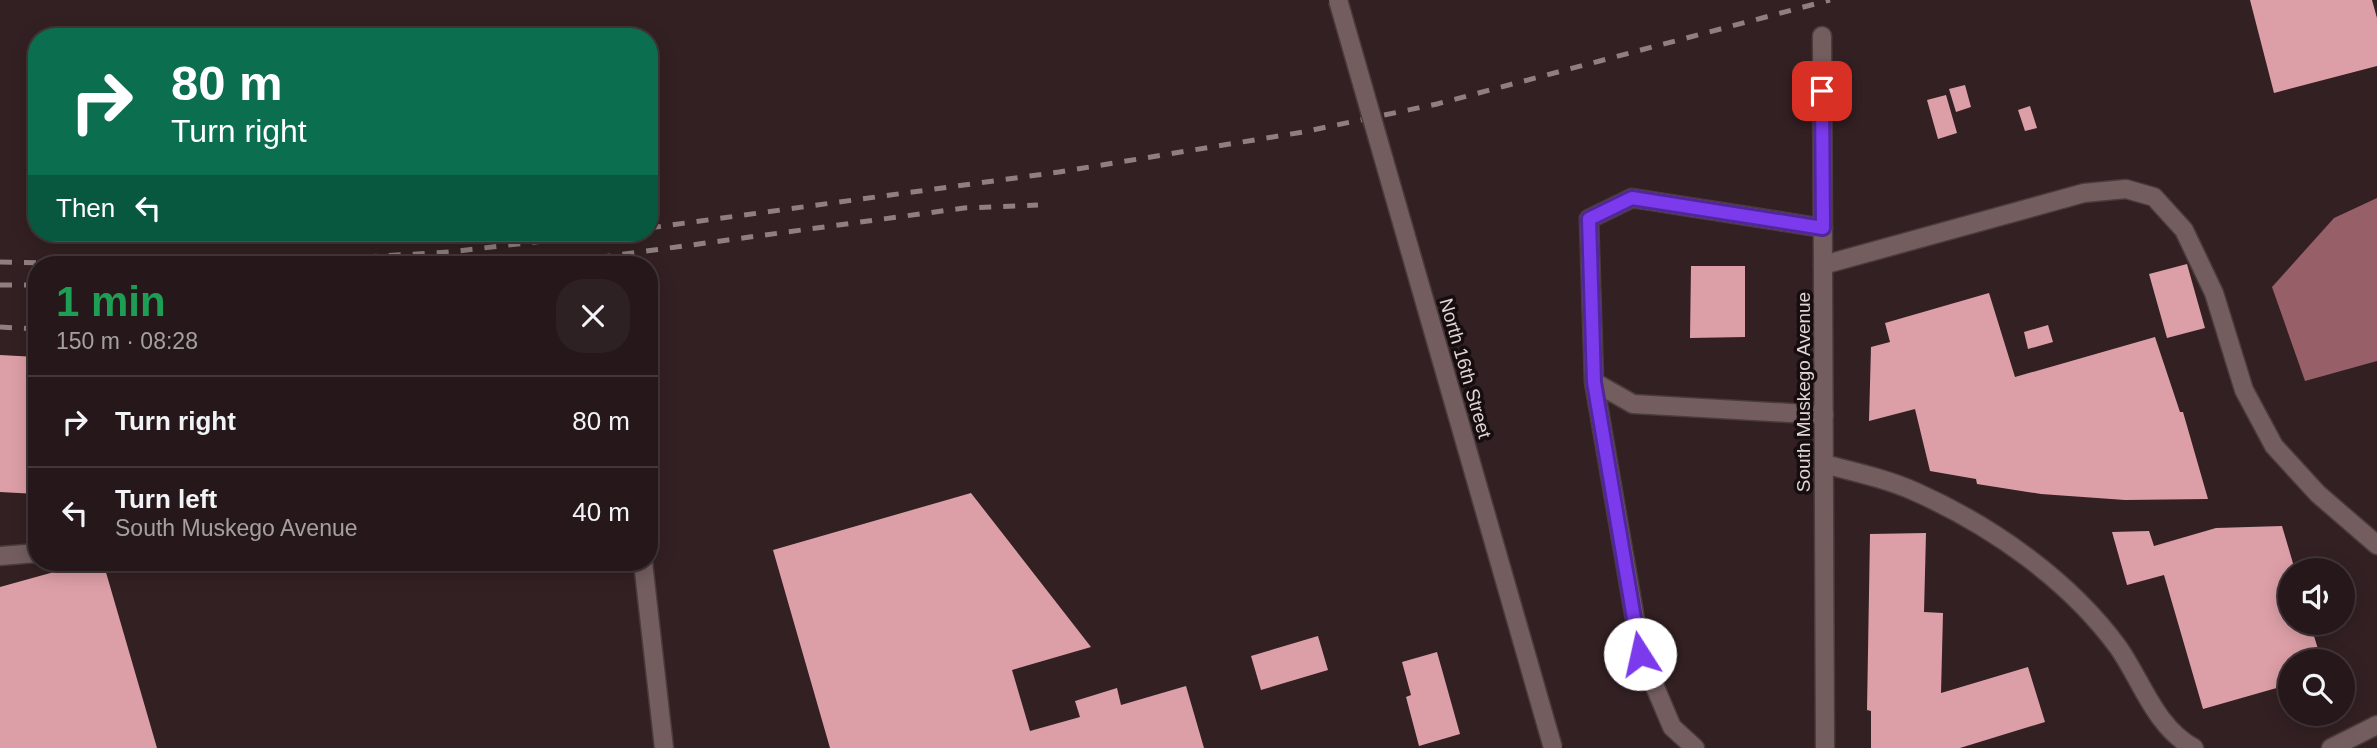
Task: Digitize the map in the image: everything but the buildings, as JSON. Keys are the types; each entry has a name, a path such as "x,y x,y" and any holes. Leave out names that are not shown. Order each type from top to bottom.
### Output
{"main road":[{"name":"North 16th Street","path":"1338,0 1553,748"},
{"name":"South Muskego Avenue","path":"1822,36 1825,748"},
{"path":"1823,265 2084,193 2126,189 2154,197 2185,230 2214,293 2244,390 2274,446 2318,494 2377,545"},
{"path":"1695,748 1672,727 1640,654 1594,382 1589,219 1632,198 1823,228"},
{"path":"1594,382 1633,404 1824,415"},
{"path":"1824,464 1915,491 2009,545 2069,591 2118,647 2163,722 2194,748"},
{"path":"0,556 28,554"},
{"path":"644,571 664,748"},
{"path":"2331,748 2377,725"}],"shaded area":[{"path":"2377,198 2377,361 2305,381 2272,287 2334,218"}],"railway":[{"path":"658,227 1059,172 1303,132 1437,104 1830,0"},
{"path":"610,256 964,208 1038,205"},
{"path":"381,256 449,252 535,242"},
{"path":"0,262 28,263"},
{"path":"0,285 28,285"},
{"path":"0,327 28,329"}],"route":[{"path":"1640,654 1594,382 1589,219 1632,198 1823,228 1822,91"}]}
